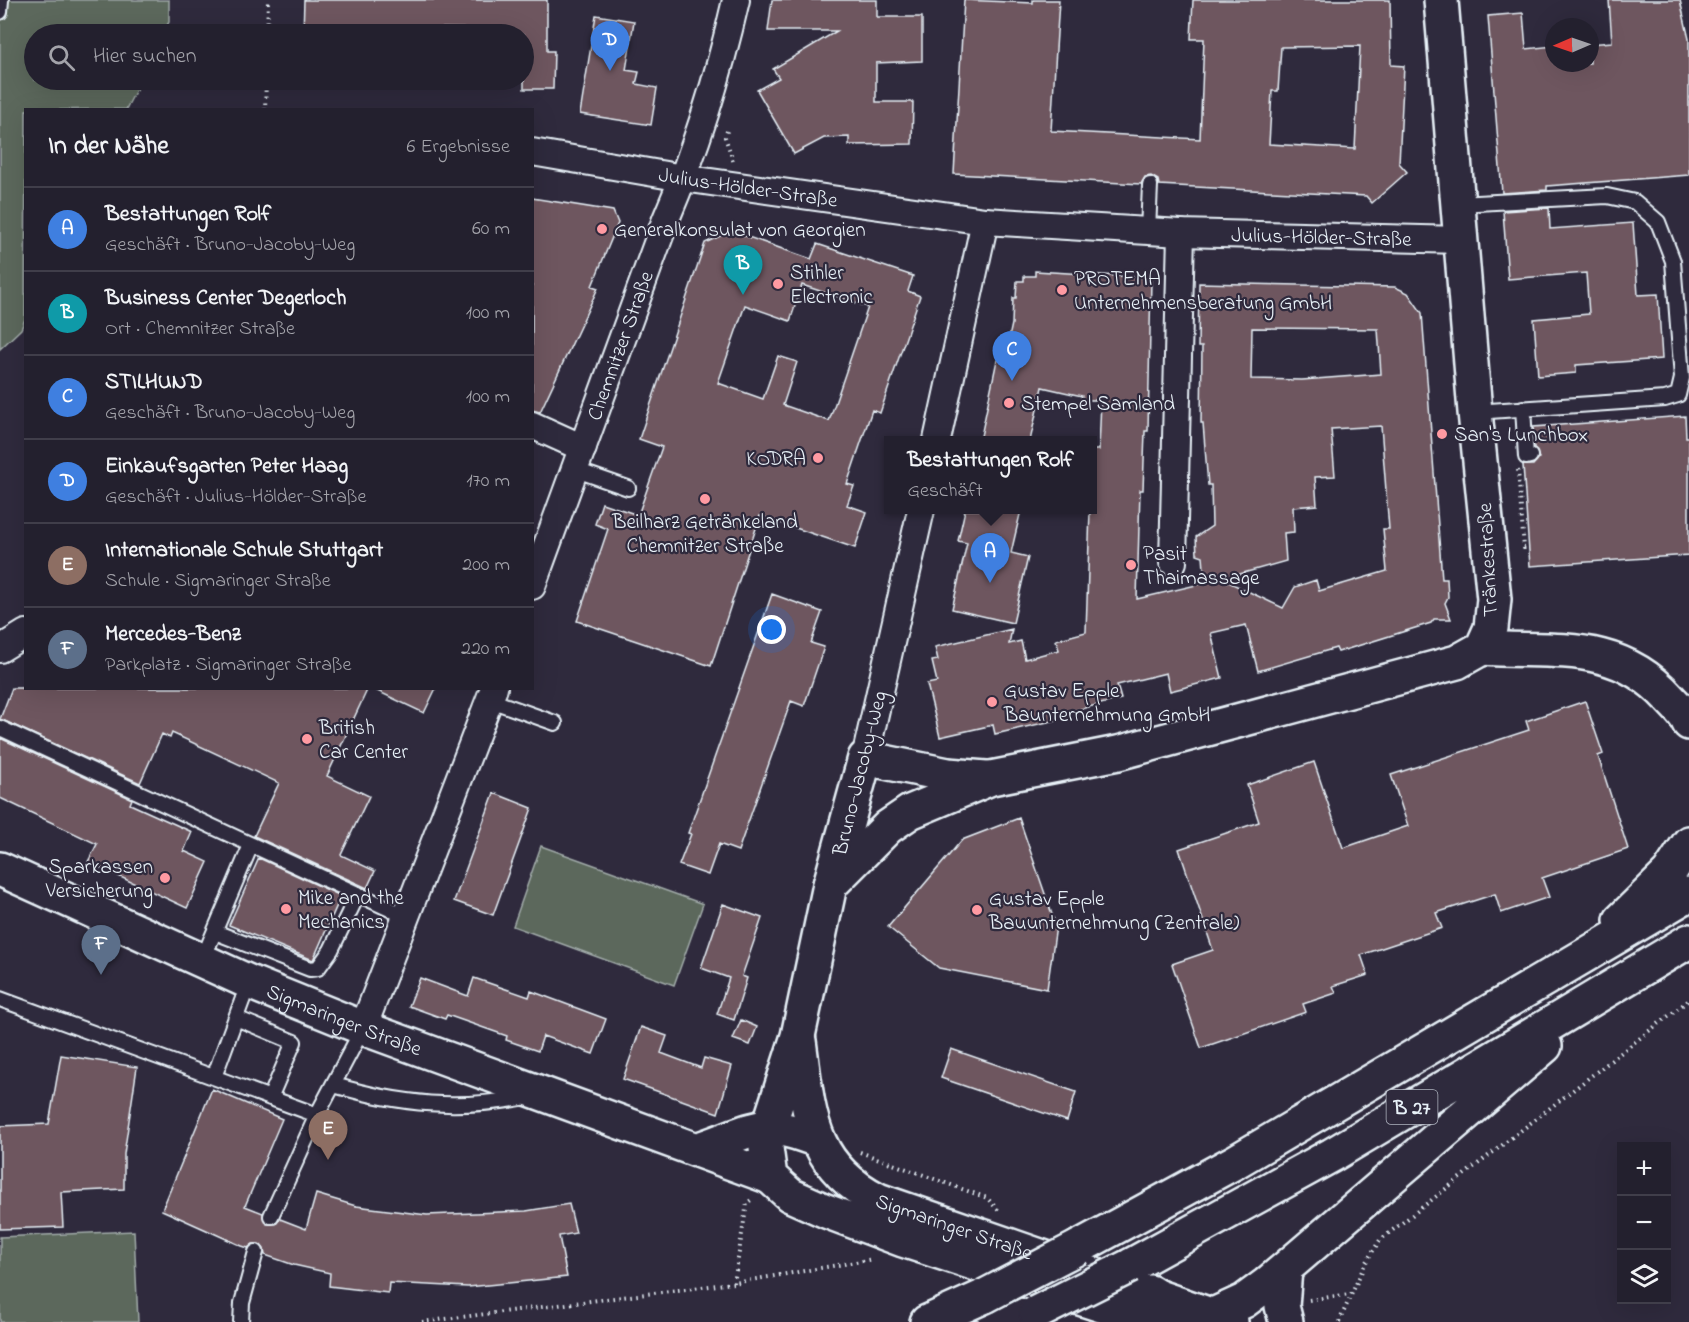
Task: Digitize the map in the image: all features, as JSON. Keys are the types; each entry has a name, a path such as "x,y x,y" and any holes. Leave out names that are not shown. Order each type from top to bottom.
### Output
{"main road":[{"name":"Tränkestraße","path":"830,885 888,827 910,812 991,778 1118,753 1457,662 1482,648 1491,628 1494,599 1475,412 1441,0"},
{"path":"1482,648 1590,652 1627,664 1661,690 1689,723"},
{"name":"Tränkestraße","path":"865,758 948,775 991,778"},
{"name":"Bruno-Jacoby-Weg","path":"770,1177 766,1148 769,1126 798,1036 830,885 865,758"},
{"path":"1591,951 1669,873 1689,843"},
{"name":"Sigmaringer Straße","path":"0,869 208,946 249,982 363,1028 540,1094 699,1149 770,1177 790,1195 903,1240 1151,1307 1214,1320"},
{"name":"B 27","path":"927,1322 985,1296 1235,1162 1689,894"},
{"name":"B 27","path":"1026,1318 1130,1266 1332,1155 1689,941"},
{"path":"1214,1320 1286,1270 1612,988"},
{"name":"Bruno-Jacoby-Weg","path":"798,1036 817,1140"},
{"path":"699,1149 755,1127 769,1126 787,1129 817,1140"},
{"name":"Sigmaringer Straße","path":"817,1140 832,1167 856,1189 878,1200 1151,1307"},
{"path":"1286,1270 1282,1306 1286,1322"},
{"path":"1151,1307 1170,1305 1177,1322"}],"street":[{"name":"Chemnitzer Straße","path":"534,581 666,219 684,178 722,61 736,0"},
{"name":"Julius-Hölder-Straße","path":"534,152 684,178 985,221 1180,233 1461,240"},
{"path":"938,436 985,221"},
{"path":"1173,562 1180,233"},
{"path":"534,426 579,459"},
{"name":"Bruno-Jacoby-Weg","path":"865,758 920,514"},
{"path":"0,649 24,634"},
{"path":"363,1028 492,694"}],"lane":[{"path":"0,12 1,0"},
{"path":"1148,231 1150,185"},
{"path":"1458,204 1607,196 1635,202 1658,222 1673,261 1682,378 1678,395 1665,399 1475,412"},
{"path":"1523,408 1526,457 1530,456"},
{"path":"579,459 628,488"},
{"path":"492,694 555,723"},
{"path":"0,728 407,917"},
{"path":"252,845 208,946 310,969 318,968 332,950 358,894"},
{"path":"214,1077 249,982"},
{"path":"0,999 316,1115"},
{"path":"236,1018 294,1042 270,1098"},
{"path":"271,1216 316,1115 363,1028"},
{"path":"334,1085 371,1096 452,1106 484,1105 540,1094"},
{"path":"242,1322 242,1303 256,1252"}],"path":[{"path":"267,24 268,0"},
{"path":"265,108 266,90"},
{"path":"726,184 735,160 725,137 728,128"},
{"path":"1522,525 1524,548 1529,547"},
{"path":"1339,1322 1366,1262 1380,1240 1689,1000"},
{"path":"734,1283 747,1203 770,1177"},
{"path":"422,1322 734,1283 875,1259"}],"green space":[{"path":"0,0 169,0 168,24 24,24 24,90 136,90 127,108 24,108 24,322 21,329 0,349"},
{"path":"541,846 703,904 674,985 513,926"},
{"path":"134,1231 138,1322 0,1322 0,1237"}],"building":[{"path":"304,0 547,0 547,51 554,51 553,89 534,89 534,24 303,24"},
{"path":"772,0 877,0 877,17 922,17 922,61 876,63 876,102 913,102 912,144 849,145 849,137 824,138 794,154 757,90 779,78 773,69 837,31 768,31"},
{"path":"964,0 1033,3 1033,0 1059,0 1051,131 1200,139 1204,39 1191,39 1193,0 1390,0 1391,65 1404,66 1399,163 1407,172 1372,203 1366,196 1159,185 1158,180 1151,176 1145,177 1141,184 954,174","holes":["1360,46 1355,149 1269,144 1272,91 1278,91 1281,47"]},
{"path":"1609,0 1680,0 1689,39 1689,175 1547,186 1547,190 1502,193 1488,16 1523,13 1526,49 1545,47 1545,72 1599,72 1599,43 1612,42"},
{"path":"596,15 634,21 626,70 639,72 636,84 657,88 651,125 580,114"},
{"path":"534,198 613,211 618,223 592,286 598,288 540,412 534,410"},
{"path":"1549,208 1550,229 1633,223 1638,295 1658,294 1662,359 1576,365 1576,373 1538,376 1534,319 1589,314 1586,273 1508,279 1503,211"},
{"path":"731,231 811,259 817,244 913,276 908,291 920,296 880,413 872,410 847,484 854,486 847,505 867,512 855,548 760,516 711,666 577,621 608,529 595,524 602,503 638,515 662,447 639,439 705,243","holes":["802,285 868,307 829,421 783,405 797,362 778,356 763,399 718,383 745,305 790,321"]},
{"path":"1035,271 1151,278 1148,431 1145,431 1143,490 1140,490 1137,599 1205,583 1203,556 1197,554 1196,537 1212,526 1211,485 1208,485 1203,423 1201,423 1202,347 1198,347 1199,283 1395,287 1408,293 1422,313 1442,579 1447,579 1448,597 1445,603 1451,619 1434,619 1431,623 1338,652 1336,648 1258,671 1246,625 1211,633 1222,678 1170,691 1166,673 1117,685 1121,699 1056,715 1057,720 995,734 993,725 940,737 927,684 937,682 932,661 938,660 935,647 1012,629 1009,644 1021,641 1025,659 1059,650 1056,640 1086,632 1090,514 1097,514 1097,450 1099,450 1101,400 1081,400 1082,396 1042,387 1031,436 981,436 997,360 1004,361 1012,324 1013,298 1016,298 1017,281 1024,281 1024,276 1035,276","holes":["1252,328 1378,329 1381,374 1302,380 1251,379","1381,426 1389,529 1383,529 1387,571 1319,591 1316,580 1295,587 1283,608 1222,579 1286,561 1284,533 1294,532 1293,507 1317,505 1315,477 1335,476 1331,429"]},
{"path":"1685,416 1686,437 1689,437 1689,555 1530,566 1523,465 1533,465 1539,458 1534,448 1533,427"},
{"path":"964,514 1020,514 1011,553 1028,557 1013,623 952,609 967,543 958,541"},
{"path":"772,594 822,612 811,643 824,647 804,706 791,701 738,851 719,844 708,875 679,865 691,834 688,833"},
{"path":"12,688 24,688 24,690 367,690 327,776 369,796 341,855 375,871 367,888 254,836 279,783 172,733 170,738 162,734 140,783 0,719"},
{"path":"375,690 435,690 424,713"},
{"path":"1585,701 1603,754 1598,756 1628,849 1542,878 1549,897 1501,913 1495,894 1436,913 1442,928 1361,955 1368,975 1333,986 1336,993 1303,1004 1306,1012 1201,1048 1172,964 1213,950 1179,849 1259,822 1247,785 1314,762 1343,848 1408,826 1391,775 1529,730 1526,721"},
{"path":"0,738 132,799 130,804 192,832 184,851 208,862 187,908 88,862 97,844 0,798"},
{"path":"494,793 532,808 493,915 454,901"},
{"name":"Gustav Epple Bauunternehmung (Zentrale)","path":"1019,818 1056,926 1047,989 939,968 888,927 962,840"},
{"name":"Mike and the Mechanics","path":"259,858 341,896 313,960 229,925"},
{"path":"723,904 762,918 742,976 747,978 734,1020 717,1014 729,978 701,968"},
{"path":"420,978 468,996 474,978 529,997 531,991 606,1019 593,1054 543,1036 538,1051 506,1040 507,1036 447,1015 445,1019 409,1006"},
{"path":"741,1020 757,1027 750,1045 733,1039"},
{"path":"641,1027 667,1036 661,1053 701,1068 704,1058 732,1066 718,1113 623,1079"},
{"path":"951,1049 1076,1092 1067,1121 941,1078"},
{"path":"61,1055 137,1067 124,1154 124,1189 61,1192 63,1227 0,1229 0,1126 49,1124"},
{"path":"212,1089 282,1119 245,1206 263,1213 267,1224 276,1224 280,1219 306,1229 316,1194 356,1206 427,1215 526,1211 569,1204 576,1233 559,1236 567,1277 468,1287 389,1283 388,1293 329,1286 330,1273 294,1265 265,1255 264,1249 259,1244 253,1244 248,1248 242,1246 162,1210"}],"place":[{"name":"Einkaufsgarten Peter Haag","path":"610,71"},
{"name":"Generalkonsulat von Georgien","path":"602,229"},
{"name":"Stihler Electronic","path":"778,284"},
{"name":"PROTEMA Unternehmensberatung GmbH","path":"1062,290"},
{"name":"Business Center Degerloch","path":"743,295"},
{"name":"STILHUND","path":"1012,381"},
{"name":"Stempel Samland","path":"1009,403"},
{"name":"San's Lunchbox","path":"1442,434"},
{"name":"KODRA","path":"818,458"},
{"name":"Beilharz Getränkeland Chemnitzer Straße","path":"705,499"},
{"name":"Pasit Thaimassage","path":"1131,565"},
{"name":"Bestattungen Rolf","path":"990,583"},
{"name":"Gustav Epple Baunternehmung GmbH","path":"992,702"},
{"name":"British Car Center","path":"307,739"},
{"name":"Sparkassen Versicherung","path":"165,878"},
{"name":"Mike and the Mechanics","path":"286,909"},
{"name":"Gustav Epple Bauunternehmung (Zentrale)","path":"977,910"},
{"name":"Mercedes-Benz","path":"101,975"},
{"name":"Internationale Schule Stuttgart","path":"328,1160"}]}
